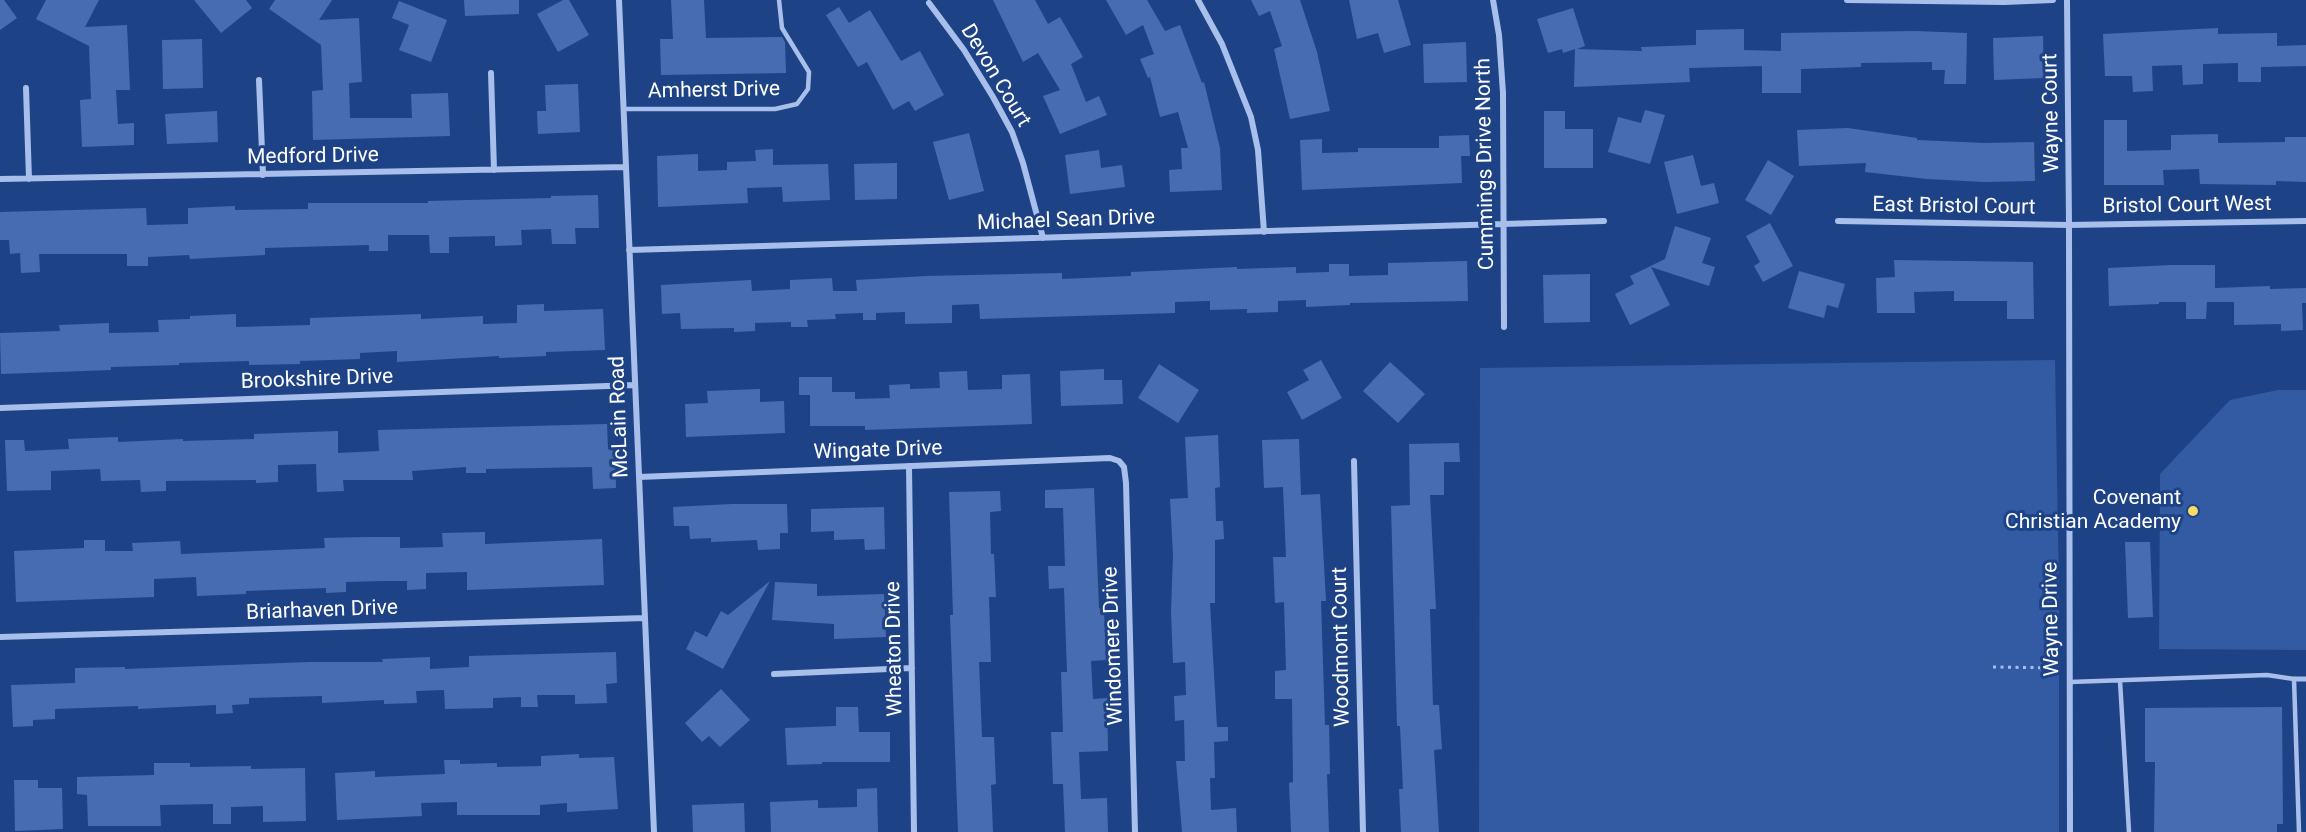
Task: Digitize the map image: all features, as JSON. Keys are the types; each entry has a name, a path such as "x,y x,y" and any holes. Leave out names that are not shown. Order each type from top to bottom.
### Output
{"street":[{"name":"McLain Road","path":"619,0 654,832"},
{"path":"1198,0 1222,44 1251,117 1258,150 1264,232"},
{"name":"Cummings Drive North","path":"1493,0 1499,35 1503,93 1504,327"},
{"path":"1847,0 2004,2 2053,0"},
{"name":"Wayne Court","path":"2067,0 2069,225"},
{"name":"Devon Court","path":"929,3 964,50 1012,132 1023,163 1042,238"},
{"path":"491,73 494,170"},
{"path":"259,80 263,175"},
{"path":"26,88 29,179"},
{"name":"Medford Drive","path":"0,179 626,167"},
{"name":"Michael Sean Drive","path":"629,250 1604,221"},
{"name":"East Bristol Court","path":"1838,221 2069,225"},
{"name":"Bristol Court West","path":"2069,225 2306,221"},
{"name":"Wayne Drive","path":"2069,225 2070,832"},
{"name":"Brookshire Drive","path":"0,408 635,385"},
{"name":"Wingate Drive","path":"639,477 1110,459 1119,461"},
{"name":"Woodmont Court","path":"1354,460 1363,832"},
{"name":"Windomere Drive","path":"1119,461 1124,467 1126,483 1136,832"},
{"name":"Wheaton Drive","path":"909,466 914,832"},
{"name":"Briarhaven Drive","path":"0,637 645,618"},
{"path":"774,674 912,668"},
{"path":"2294,679 2306,679"}],"lane":[{"name":"Amherst Drive","path":"624,109 775,109 797,104 808,89 809,72 782,28 779,0"},
{"path":"2070,682 2267,675 2294,679 2299,832"},
{"path":"2120,681 2129,832"}],"path":[{"path":"1993,667 2069,668"}],"shaded area":[{"path":"2055,360 2059,593 2059,832 1479,832 1480,368"},
{"path":"2278,390 2306,390 2306,650 2159,649 2160,474 2230,400"}],"building":[{"path":"0,0 4,0 17,18 0,30"},
{"path":"46,0 99,0 85,27 127,25 130,90 116,90 118,124 134,123 134,145 82,147 80,100 91,99 89,46 36,19"},
{"path":"194,0 246,0 252,8 221,33"},
{"path":"275,0 332,0 319,20 359,18 362,82 349,83 350,118 412,118 411,94 448,93 450,136 313,140 312,91 323,90 321,45 269,9"},
{"path":"464,0 519,0 519,14 465,16"},
{"path":"563,0 569,0 589,35 558,52 537,14"},
{"path":"671,0 704,0 706,38 782,37 785,42 786,73 661,75 660,39 673,39"},
{"path":"993,0 1035,0 1048,24 1060,17 1083,57 1071,64 1086,102 1099,96 1107,115 1060,134 1043,96 1060,90 1038,53 1023,62"},
{"path":"1106,0 1147,0 1165,31 1180,25 1202,83 1204,82 1220,148 1222,190 1170,192 1169,170 1182,169 1181,148 1188,148 1178,112 1160,117 1150,77 1148,78 1140,59 1154,54 1143,25 1126,35"},
{"path":"1251,0 1300,0 1317,52 1330,111 1290,119 1274,49 1282,46 1270,11 1259,16"},
{"path":"1349,0 1398,0 1411,45 1384,53 1378,33 1357,39"},
{"path":"399,1 447,20 431,62 399,50 409,25 392,18"},
{"path":"839,7 849,23 870,10 901,61 920,51 944,95 915,111 909,101 893,110 867,62 858,67 826,15"},
{"path":"1573,8 1585,46 1577,49 1642,51 1641,47 1696,45 1696,30 1744,29 1744,50 1781,51 1781,33 1915,31 1967,33 1966,84 1944,84 1945,70 1932,70 1932,62 1861,63 1861,67 1801,69 1801,93 1762,93 1762,66 1689,68 1690,82 1574,87 1575,49 1563,53 1562,49 1548,53 1537,19"},
{"path":"2218,28 2218,34 2277,33 2277,46 2306,45 2306,66 2261,67 2261,82 2238,82 2238,63 2203,64 2203,84 2183,85 2182,65 2152,66 2153,91 2133,92 2132,76 2105,76 2103,34"},
{"path":"2043,36 2044,78 1994,80 1993,38"},
{"path":"202,39 203,88 163,89 162,40"},
{"path":"1466,42 1467,82 1424,83 1423,44"},
{"path":"578,84 580,132 538,134 537,111 546,111 545,85"},
{"path":"1645,110 1665,115 1650,164 1608,152 1618,117 1641,123"},
{"path":"217,111 218,142 167,144 165,114"},
{"path":"1544,111 1565,111 1565,129 1593,129 1593,168 1544,168"},
{"path":"2104,120 2127,120 2127,151 2171,150 2171,135 2218,134 2218,143 2285,142 2285,137 2306,137 2306,182 2276,181 2276,185 2200,184 2199,169 2163,170 2164,185 2104,185"},
{"path":"1848,128 1917,138 1917,140 1985,143 2034,142 2035,181 1984,182 1927,179 1865,172 1866,163 1799,166 1797,130"},
{"path":"969,133 984,191 949,200 933,142"},
{"path":"1469,135 1470,156 1461,156 1462,183 1302,190 1300,140 1322,139 1322,153 1358,152 1358,148 1439,148 1439,136"},
{"path":"773,149 773,165 828,164 830,200 783,202 782,187 747,188 748,203 658,207 657,156 698,154 698,171 727,170 727,162 756,161 755,150"},
{"path":"1099,150 1101,168 1122,165 1125,187 1070,194 1065,155"},
{"path":"1693,155 1701,186 1714,183 1719,203 1677,214 1664,162"},
{"path":"1768,160 1794,176 1771,215 1745,200"},
{"path":"897,163 897,199 855,200 854,164"},
{"path":"598,195 599,228 575,228 576,244 552,244 551,229 521,230 522,245 495,246 495,236 449,237 449,253 430,253 429,235 388,235 388,251 369,251 369,245 265,248 265,255 190,259 189,255 148,257 148,266 127,266 127,254 39,254 40,272 21,273 20,253 10,254 9,240 0,240 0,212 146,208 147,225 188,224 188,208 235,206 235,210 308,209 308,203 428,203 428,201"},
{"path":"1770,223 1793,266 1763,282 1754,266 1760,262 1746,236"},
{"path":"1675,226 1711,238 1702,263 1715,267 1709,286 1651,267 1670,305 1630,325 1615,294 1634,284 1630,276 1665,259"},
{"path":"1894,260 2033,262 2034,319 2007,319 2007,301 1954,301 1954,291 1914,292 1915,313 1877,313 1876,278 1895,277"},
{"path":"1467,261 1468,301 1350,303 1350,305 1306,307 1306,300 1278,301 1278,312 1247,313 1247,309 1210,310 1210,301 1175,302 1175,313 980,319 979,304 952,305 952,323 905,324 905,312 876,313 876,320 863,320 863,313 835,314 836,319 807,320 808,327 791,327 791,322 755,323 755,331 734,332 734,328 681,329 680,313 662,314 661,285 751,280 752,291 790,289 790,280 832,278 833,291 857,291 856,280 926,276 1062,273 1062,279 1131,276 1131,272 1237,267 1237,269 1296,267 1296,273 1329,272 1329,264 1349,264 1349,276 1388,275 1388,263"},
{"path":"2215,265 2215,288 2270,286 2270,289 2306,288 2306,303 2302,303 2303,330 2281,331 2281,324 2234,325 2234,302 2207,302 2206,319 2186,319 2186,302 2109,306 2108,268"},
{"path":"1799,271 1845,284 1838,308 1827,305 1824,318 1788,308"},
{"path":"1590,274 1590,322 1544,323 1543,275"},
{"path":"544,304 544,311 603,309 605,350 546,352 546,356 499,358 499,356 397,362 397,351 360,353 360,359 300,361 300,364 249,365 249,361 179,363 179,365 111,367 111,370 1,374 0,333 60,331 59,325 109,323 109,333 159,332 158,320 236,314 236,327 310,325 310,318 421,314 421,319 483,316 483,324 517,323 517,305"},
{"path":"1321,360 1342,398 1302,420 1287,392 1309,380 1303,370"},
{"path":"1390,362 1425,394 1398,423 1363,391"},
{"path":"1159,364 1199,390 1178,423 1138,398"},
{"path":"1104,369 1104,380 1122,380 1123,404 1061,406 1060,371"},
{"path":"967,371 968,390 1002,389 1002,375 1030,374 1032,424 865,430 865,426 810,426 810,395 799,395 799,377 832,377 832,392 855,392 855,399 890,398 889,385 910,384 910,389 940,388 939,372"},
{"path":"760,389 760,402 784,401 785,433 686,437 685,404 708,403 707,391"},
{"path":"607,424 608,449 615,449 616,488 593,489 592,467 486,469 486,473 466,473 466,467 412,471 413,480 343,480 344,491 317,492 316,464 278,465 278,482 256,483 256,480 166,481 166,491 141,492 140,480 101,481 100,469 51,471 51,490 7,491 5,440 24,440 25,451 69,449 68,439 118,437 118,442 254,439 254,434 338,431 338,453 379,451 378,430"},
{"path":"1218,435 1220,487 1215,488 1216,521 1223,521 1224,539 1215,540 1215,603 1210,603 1217,727 1228,727 1228,741 1214,742 1215,778 1210,778 1211,810 1236,808 1237,832 1182,832 1176,761 1185,761 1184,720 1175,721 1174,696 1186,695 1185,662 1173,663 1171,612 1173,555 1170,499 1188,498 1185,437"},
{"path":"1299,439 1301,495 1320,494 1326,601 1321,601 1325,725 1329,725 1330,774 1327,774 1329,832 1291,832 1289,783 1293,782 1292,699 1275,699 1275,671 1286,670 1284,602 1275,603 1273,557 1286,557 1283,487 1264,488 1262,440"},
{"path":"1459,443 1460,462 1444,462 1444,495 1430,495 1436,609 1430,609 1433,705 1439,705 1442,749 1434,750 1439,832 1401,832 1399,789 1403,789 1400,726 1397,726 1391,506 1410,505 1409,444"},
{"path":"1094,488 1099,608 1104,608 1106,660 1091,661 1093,699 1107,698 1108,751 1079,752 1081,799 1107,798 1108,832 1065,832 1063,784 1053,784 1051,732 1063,732 1061,672 1067,672 1064,588 1049,589 1048,566 1065,566 1063,508 1045,508 1045,490"},
{"path":"1000,491 1001,511 990,512 991,554 994,554 996,597 989,597 991,662 979,662 982,737 994,737 996,784 991,785 993,832 958,832 950,615 953,615 949,492"},
{"path":"787,504 788,533 780,533 780,549 758,550 757,540 711,542 711,538 690,539 689,526 674,526 673,507"},
{"path":"884,507 885,549 865,550 864,539 834,540 834,531 811,532 811,509"},
{"path":"485,532 485,544 602,539 604,585 467,590 467,572 426,573 426,589 407,590 407,581 346,582 346,592 326,593 326,588 246,591 246,594 197,596 196,577 154,579 154,597 16,602 14,551 84,548 84,540 105,540 105,551 133,551 132,543 180,541 181,554 325,548 324,538 400,537 400,548 443,547 442,533"},
{"path":"2125,542 2150,542 2153,617 2128,618"},
{"path":"770,581 723,669 686,649 695,631 707,637 721,611 728,615"},
{"path":"775,582 817,584 817,596 884,594 886,637 834,639 834,624 772,620"},
{"path":"616,652 617,683 606,684 607,703 575,704 575,695 537,695 538,707 521,707 521,697 493,698 493,708 445,709 444,690 416,691 417,703 384,704 384,700 322,703 322,696 249,698 249,704 232,705 233,713 216,714 216,705 138,709 138,706 55,709 55,719 33,720 33,726 13,727 11,685 75,683 75,668 125,667 125,669 309,662 383,662 382,659 430,657 430,669 469,667 469,656"},
{"path":"721,689 750,720 720,747 709,736 702,742 685,723"},
{"path":"836,707 858,707 859,732 890,732 890,762 822,762 822,764 787,765 785,728 836,726"},
{"path":"2282,707 2283,824 2277,824 2277,832 2154,832 2155,762 2145,762 2145,708"},
{"path":"579,754 579,758 614,757 618,809 567,812 567,803 540,805 540,815 457,815 457,802 421,803 422,816 337,820 335,773 375,771 375,777 445,774 444,760 460,760 460,764 497,763 497,767 541,766 541,756"},
{"path":"154,763 190,763 190,767 305,768 306,821 263,822 263,806 231,807 231,824 213,824 213,804 160,805 161,826 88,826 87,795 77,794 77,777 154,775"},
{"path":"14,780 38,780 38,788 62,788 63,829 15,831"},
{"path":"877,788 878,832 771,832 770,802 818,800 818,808 857,807 857,789"},
{"path":"744,803 745,832 693,832 692,805"}],"place":[{"name":"Covenant Christian Academy","path":"2193,511"}]}
